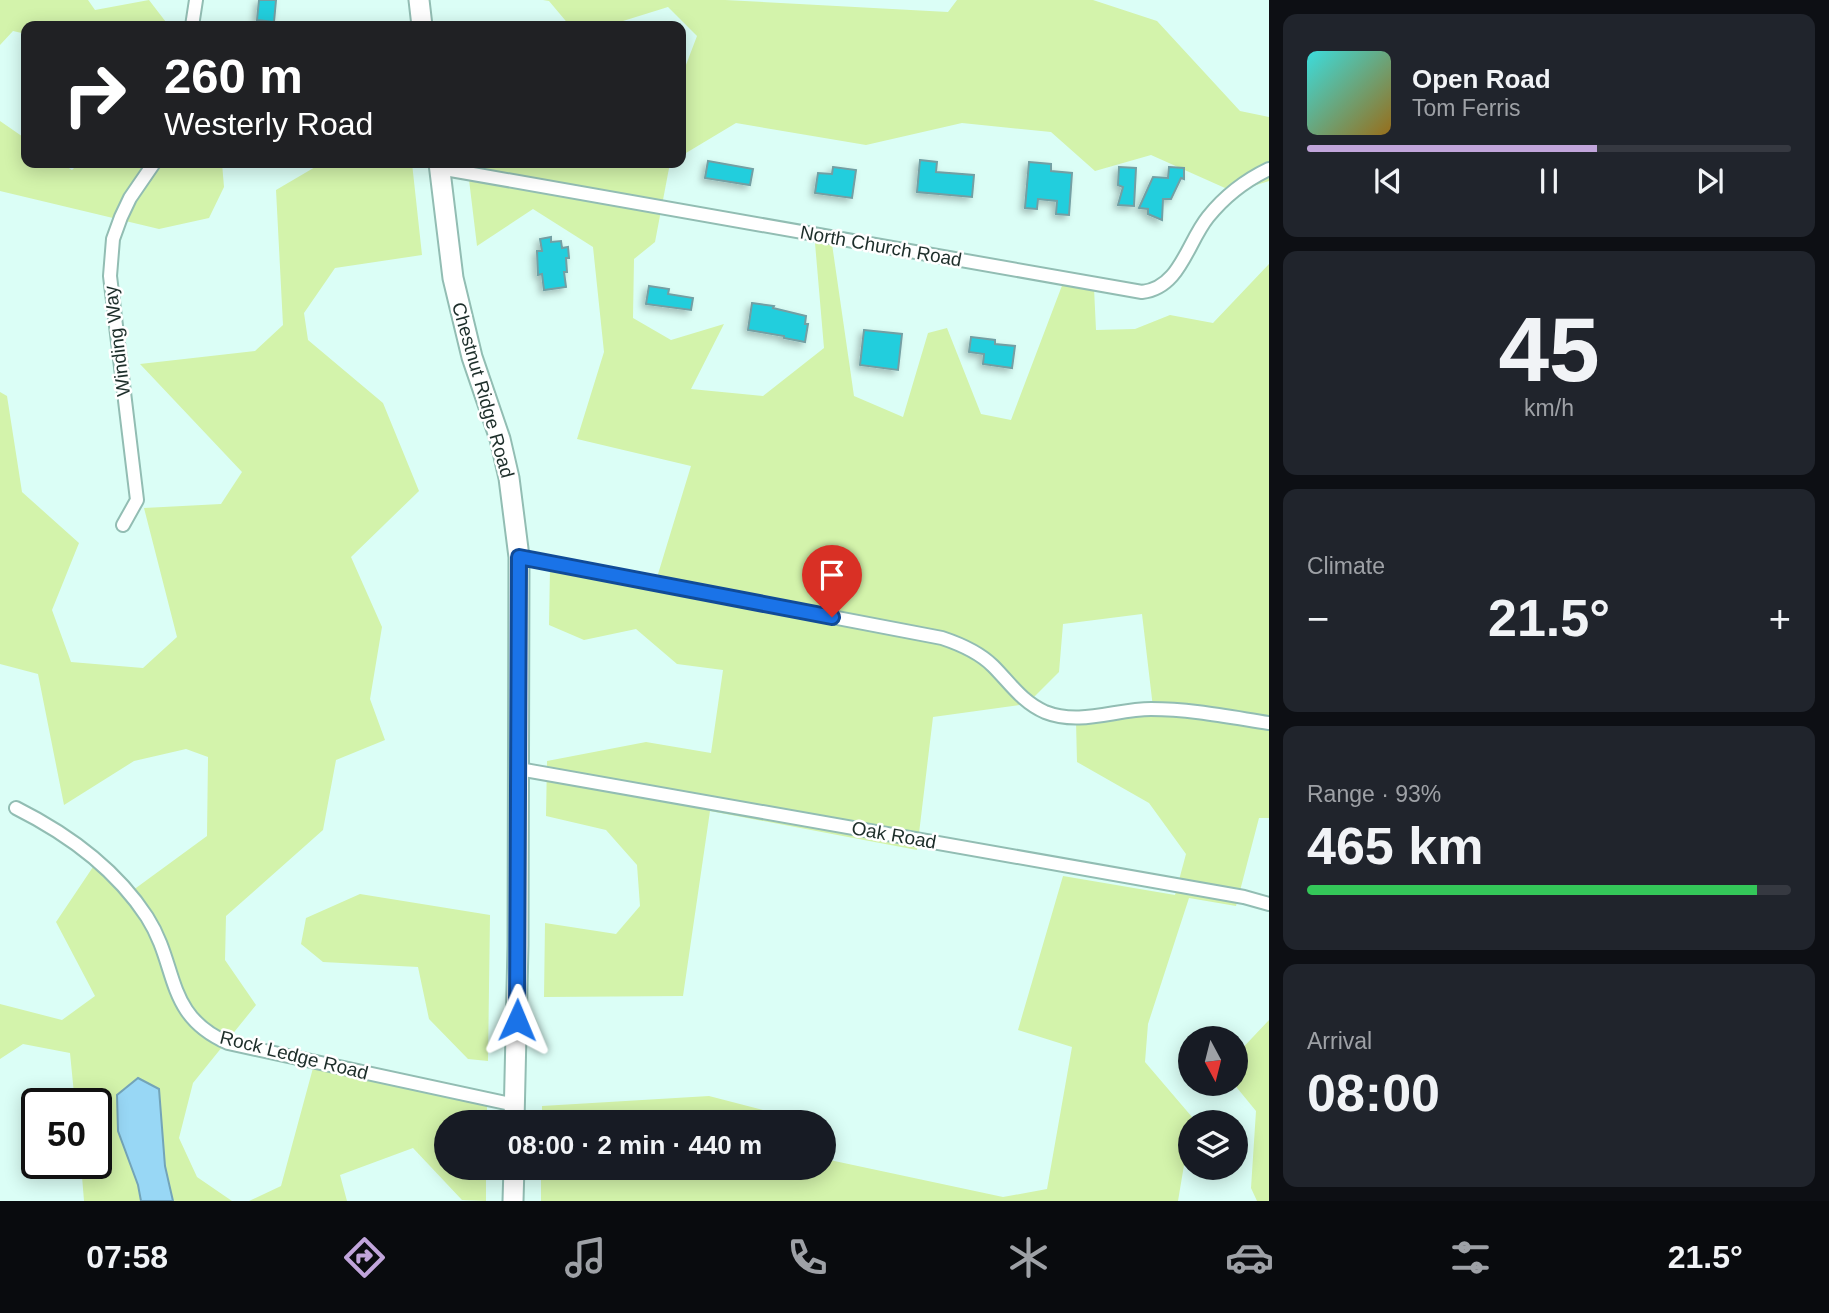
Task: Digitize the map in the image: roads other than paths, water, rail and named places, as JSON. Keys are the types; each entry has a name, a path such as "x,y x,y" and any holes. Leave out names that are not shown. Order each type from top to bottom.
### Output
{"main road":[{"path":"418,0 421,21"},
{"name":"Chestnut Ridge Road","path":"439,168 453,278 472,357 492,413 506,465 516,518 519,557 519,945 515,1110"},
{"path":"513,1201 514,1180"}],"street":[{"path":"193,21 196,0"},
{"name":"Winding Way","path":"123,525 137,500 111,297 110,258 121,217 130,198 151,168"},
{"name":"North Church Road","path":"450,168 1142,292 1153,291 1169,280 1207,218 1238,187 1269,169"},
{"path":"519,557 942,638 962,645 992,664 1030,704 1061,717 1174,709 1269,723"},
{"name":"Oak Road","path":"519,769 1244,897 1269,904"},
{"name":"Rock Ledge Road","path":"16,808 67,836 88,852 130,895 157,935 179,1000 189,1016 213,1037 228,1043 499,1110"}],"water":[{"path":"138,1078 159,1089 165,1166 173,1201 141,1201 138,1185 118,1131 117,1095"}]}
